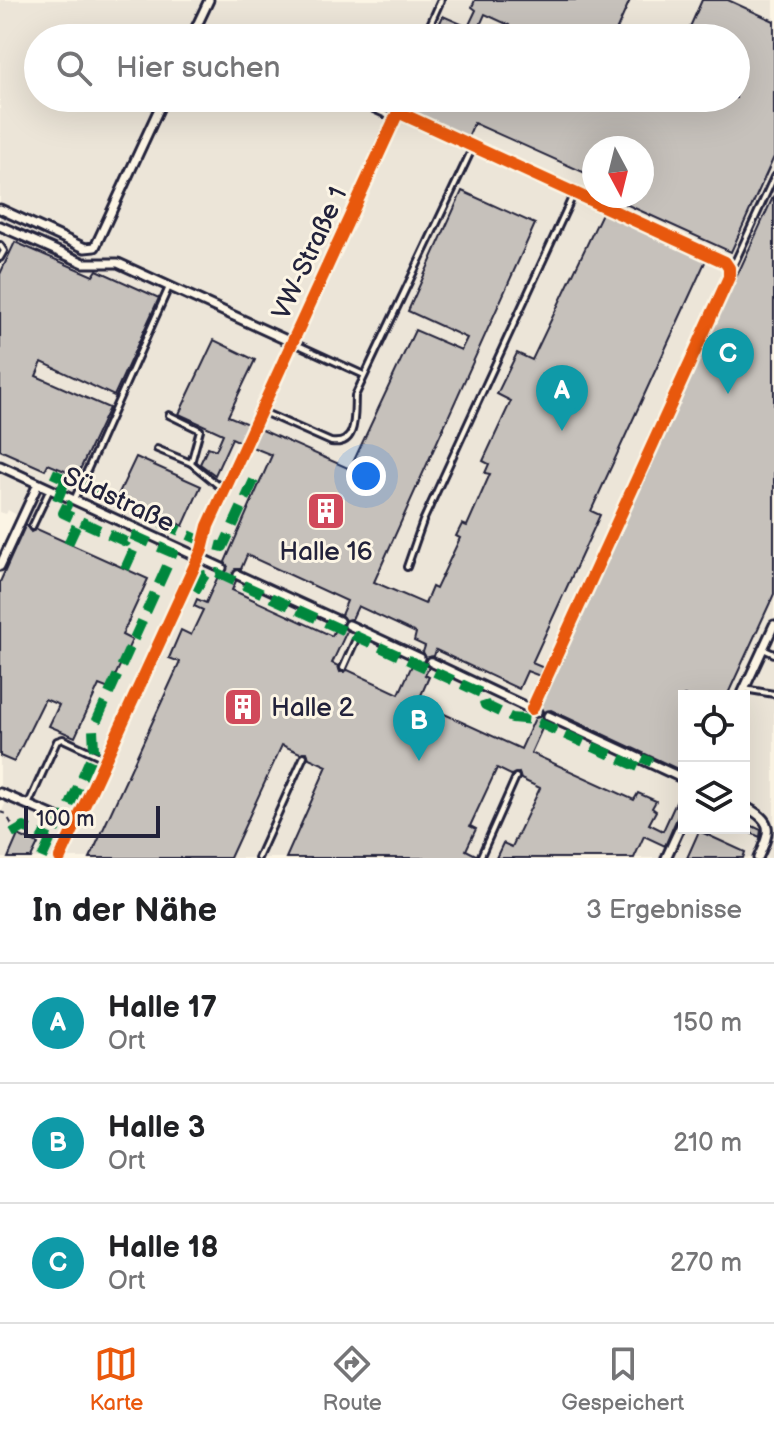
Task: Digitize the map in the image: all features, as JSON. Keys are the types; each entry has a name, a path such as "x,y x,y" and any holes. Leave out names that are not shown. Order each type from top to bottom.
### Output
{"street":[{"path":"197,24 209,0"},
{"path":"0,209 85,248 95,247 158,112"},
{"path":"397,112 397,116 473,147 725,262 729,268 729,277 534,710 431,662"},
{"name":"VW-Straße 1","path":"254,426 397,116"},
{"path":"1,229 79,261 118,263 293,343"},
{"path":"60,858 198,557 208,526 246,444"},
{"name":"Südstraße","path":"0,466 222,568"},
{"path":"0,566 38,484"},
{"path":"238,575 339,621"},
{"path":"349,625 420,658"},
{"path":"744,690 774,625"},
{"path":"548,716 678,776"},
{"path":"0,793 75,825"},
{"path":"750,809 763,816 768,824 767,838 758,858"},
{"path":"666,858 678,832"}],"lane":[{"path":"430,24 441,0"},
{"path":"387,112 397,116"},
{"path":"261,411 331,442 344,442 354,428 355,396 364,375 473,147"},
{"path":"729,268 735,262 774,177"},
{"path":"407,567 423,521 574,193"},
{"path":"0,245 4,251 0,258"},
{"path":"74,500 170,286"},
{"path":"293,343 364,375"},
{"path":"169,415 200,430 191,463"},
{"path":"157,449 191,463 225,491"},
{"path":"32,527 50,489"},
{"path":"343,668 360,630"},
{"path":"763,649 774,654"},
{"path":"750,692 774,694"},
{"path":"28,805 57,741 63,739 106,759"},
{"path":"258,858 304,756"},
{"path":"480,858 516,777"}],"path":[{"path":"0,812 6,814 16,832"}],"shaded area":[{"path":"0,0 774,0 774,858 0,858 0,815 6,802 0,798 0,553 17,515 8,510 6,514 0,512"}],"building":[{"path":"475,0 630,0 619,24 507,24 485,14 481,24 469,24 476,10 472,7"},
{"path":"702,0 728,0 774,21 774,157 731,252 634,208 654,208 654,136 582,136 582,172 474,123 468,137 414,112 750,112 750,24 691,24"},
{"path":"443,16 461,24 439,24"},
{"path":"462,191 535,224 374,582 425,604 432,587 436,589 460,538 456,536 462,524 467,526 490,474 485,473 489,464 483,461 511,401 497,394 517,353 532,360 602,213 706,260 591,511 600,515 532,663 544,668 540,676 527,671 519,689 436,650 434,656 426,658 423,652 425,646 414,641 416,633 358,606 352,619 345,620 341,615 347,601 247,555 241,569 235,569 232,573 236,581 232,590 332,636 336,627 343,626 347,631 332,663 338,666 340,672 348,670 399,694 412,665 416,667 425,662 429,668 425,675 429,677 418,702 521,749 535,718 542,716 545,722 531,753 634,800 638,793 656,801 652,808 656,811 649,824 663,831 678,798 678,816 665,846 644,836 634,858 496,858 503,843 512,847 540,788 521,779 519,773 511,775 497,768 470,826 476,829 466,850 476,855 475,858 286,858 327,766 309,758 307,752 300,753 282,745 230,858 90,858 180,662 169,658 181,630 191,635 203,610 194,606 197,599 206,603 219,574 227,571 225,562 272,455 252,447 252,441 248,438 240,442 232,438 215,475 200,464 208,447 216,450 223,434 179,414 214,340 255,360 228,416 248,424 252,432 260,429 350,469 415,330 461,350 467,338 408,311"},
{"path":"774,195 774,594 730,690 678,690 678,769 551,710 543,712 540,706"},
{"path":"15,242 93,276 97,270 159,298 114,396 42,362 36,376 109,408 77,476 48,464 45,470 0,450 0,274"},
{"path":"136,457 201,486 183,526 118,495"},
{"path":"26,524 31,532 37,529 148,579 122,635 132,640 109,689 99,685 75,737 49,726 59,705 45,699 14,762 0,756 0,582"},
{"path":"750,825 761,830 760,837 750,833"},
{"path":"698,834 706,834 745,852 743,858 687,858"},
{"path":"18,835 38,844 31,858 8,858"}],"tunnel":[{"path":"246,444 254,426"},
{"path":"222,568 238,575"}],"marked path":[{"path":"52,473 204,542 223,547 255,478"},
{"path":"42,858 57,825 66,814 94,750 93,729 173,553 130,534 126,542 63,513 67,505 57,501 66,479"},
{"path":"68,544 79,520"},
{"path":"125,569 139,538"},
{"path":"195,591 205,575 217,573 481,693 485,705 512,718 532,720 643,769 649,756"},
{"path":"12,834 24,827 50,839"}],"cycle path":[{"path":"398,112 725,262 729,268 729,277 532,709"},
{"path":"60,858 398,112"}],"place":[{"name":"Halle 18","path":"728,394"},
{"name":"Halle 17","path":"562,431"},
{"name":"Halle 16","path":"326,511"},
{"name":"Halle 2","path":"243,707"},
{"name":"Halle 3","path":"419,761"}]}
